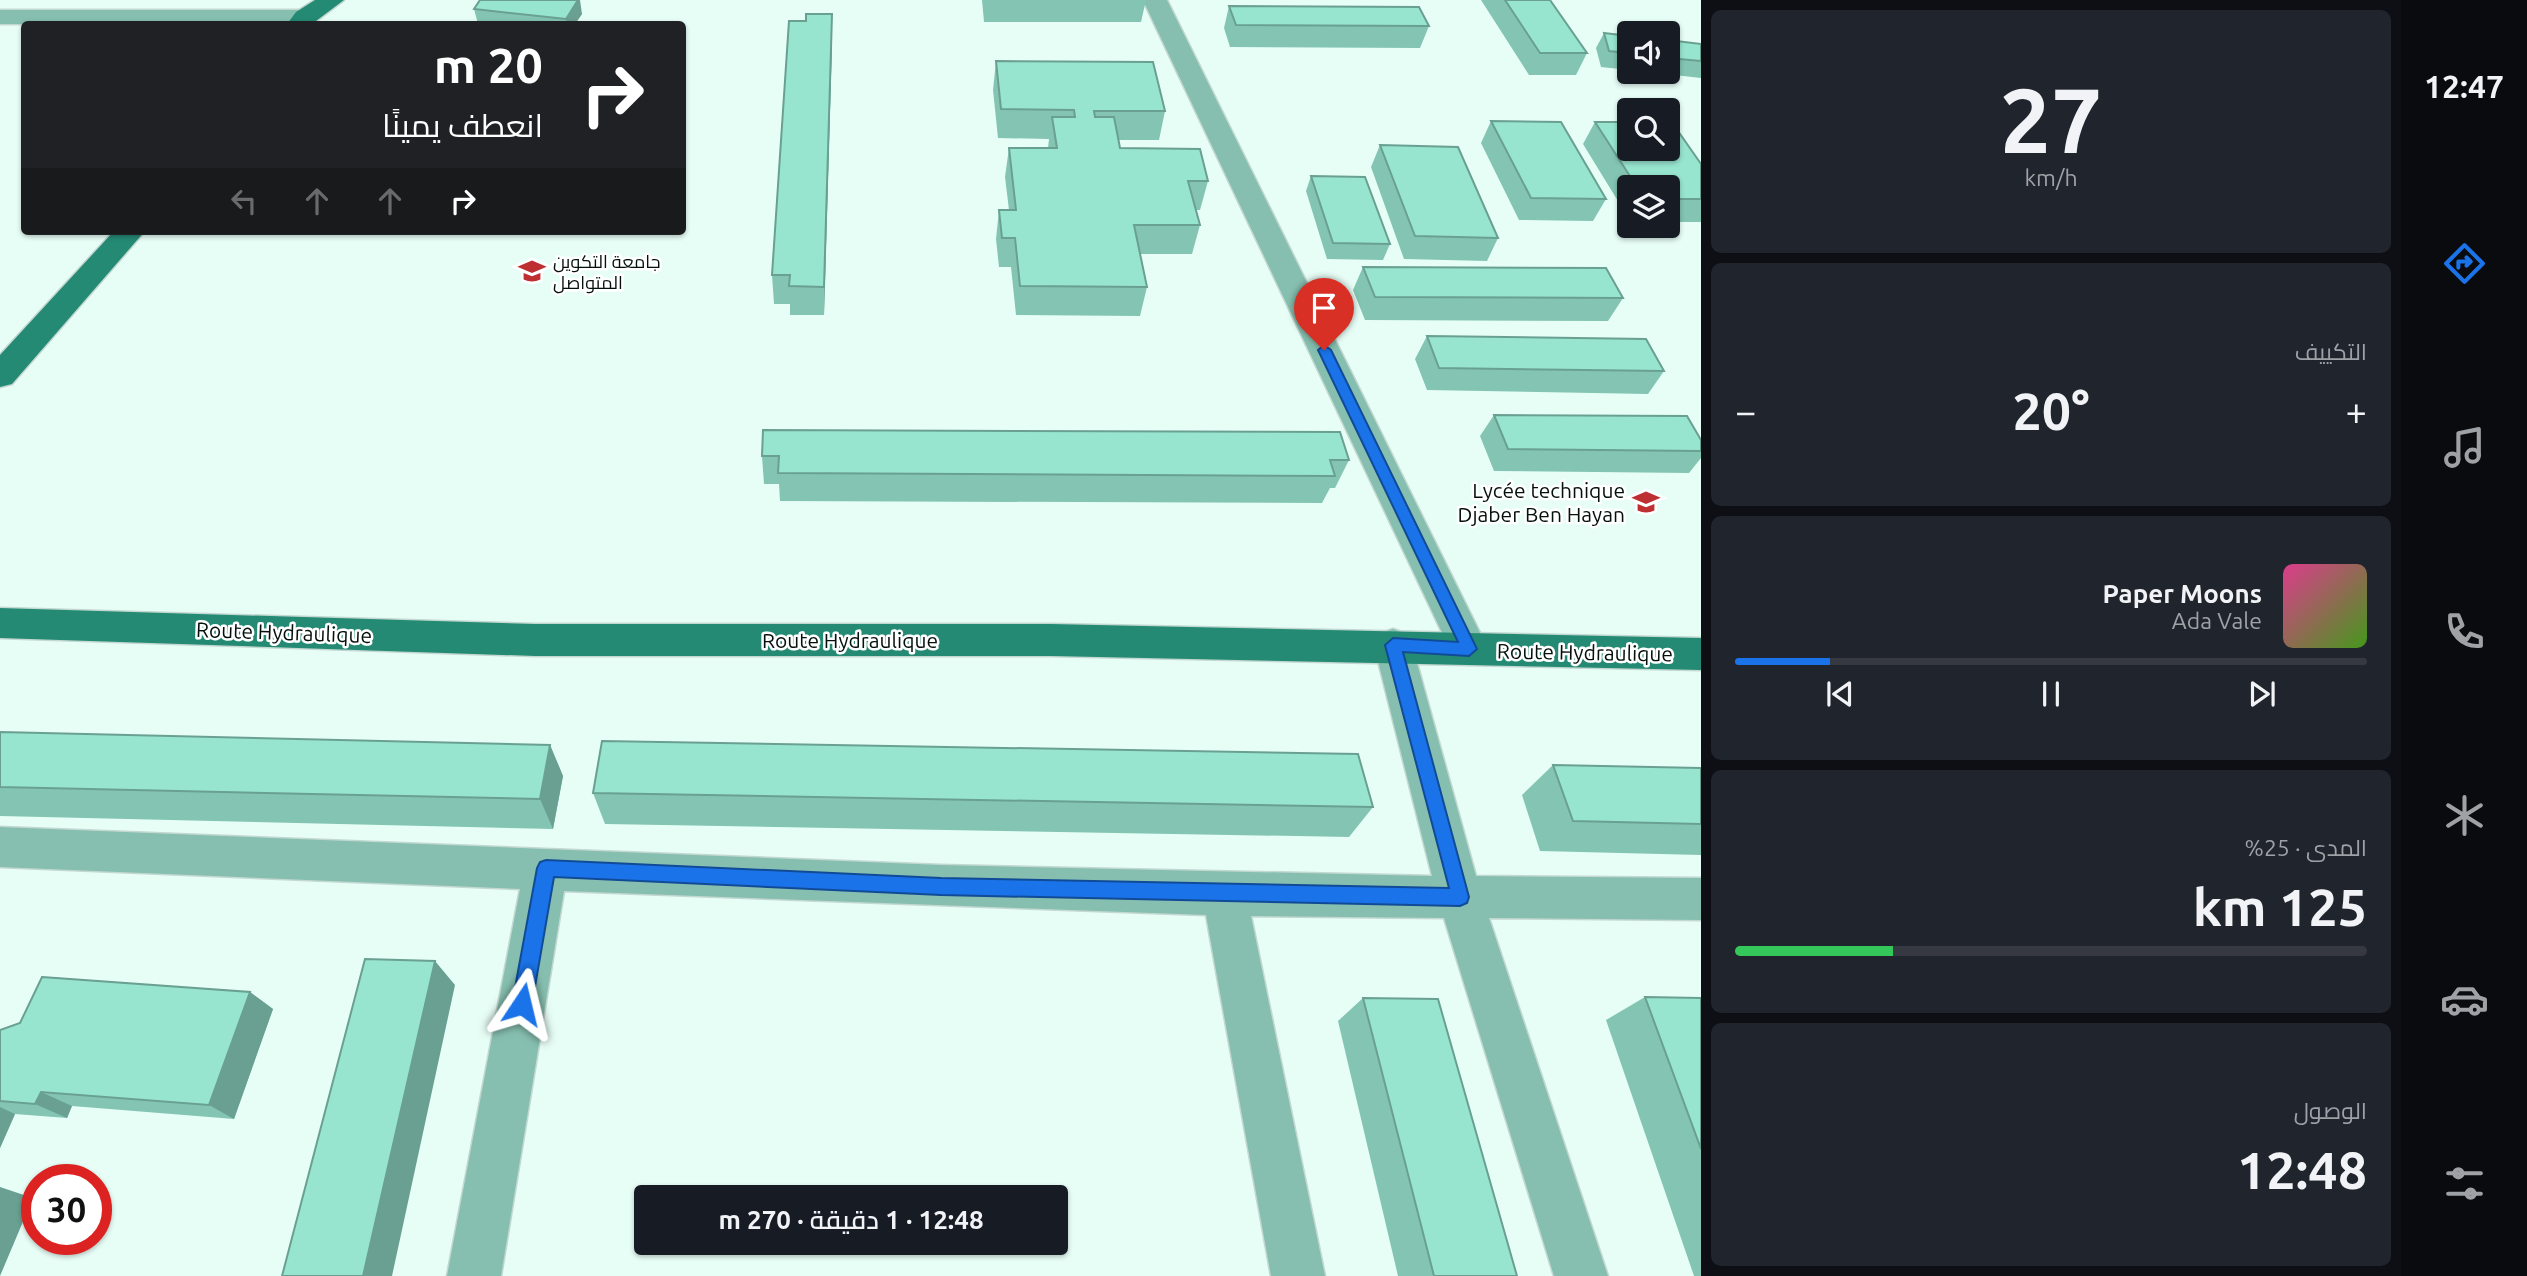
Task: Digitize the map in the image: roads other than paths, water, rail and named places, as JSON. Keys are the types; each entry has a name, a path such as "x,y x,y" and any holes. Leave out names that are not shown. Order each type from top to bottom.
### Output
{"main road":[{"path":"302,20 332,0"},
{"path":"0,376 126,235"},
{"name":"Route Hydraulique","path":"0,623 535,640 1051,640 1393,645 1701,654"}],"street":[{"path":"1155,0 1469,649"},
{"path":"0,17 302,20"},
{"path":"1393,645 1460,897 1581,1276"},
{"path":"0,846 941,886 1224,894 1701,899"},
{"path":"474,1276 546,868"},
{"path":"1224,894 1298,1276"}],"place":[{"name":"جامعة التكوين المتواصل","path":"532,271"},
{"name":"Lycée technique Djaber Ben Hayan","path":"1646,502"}]}
